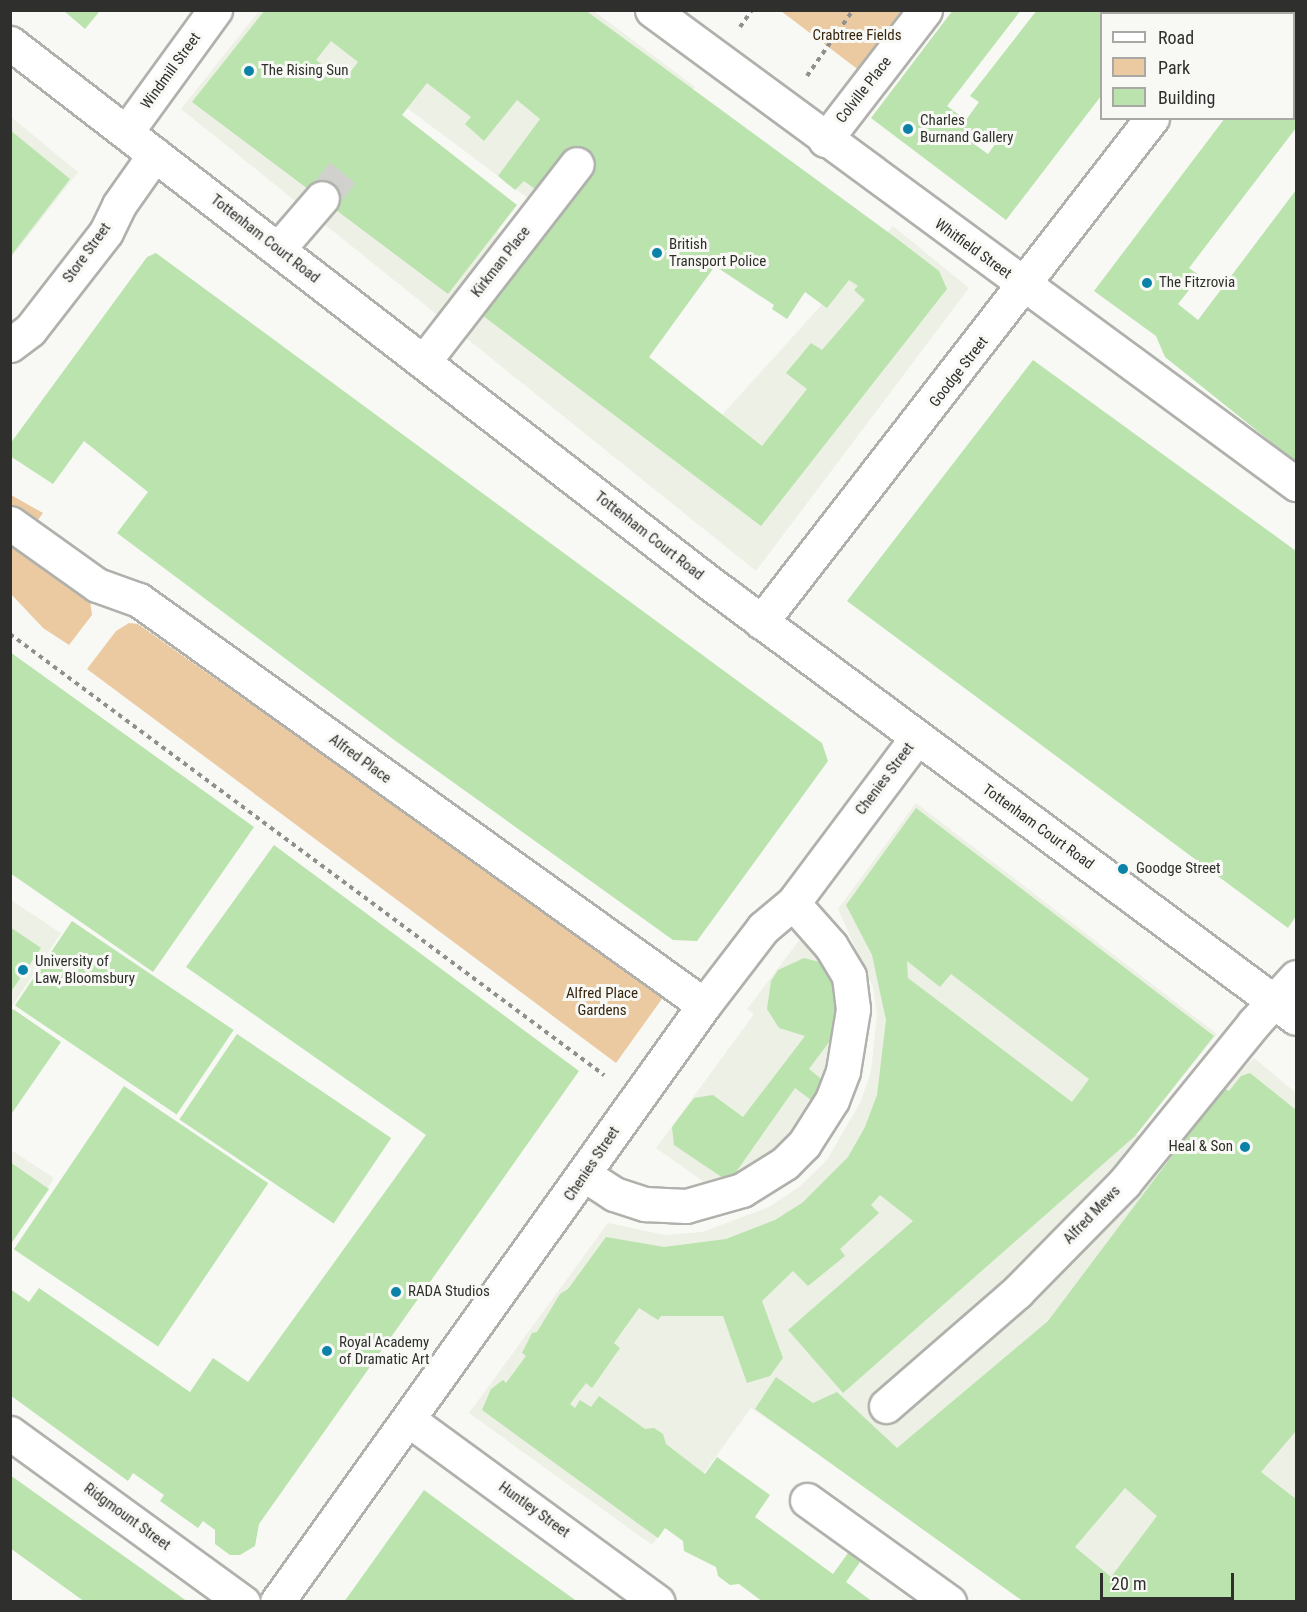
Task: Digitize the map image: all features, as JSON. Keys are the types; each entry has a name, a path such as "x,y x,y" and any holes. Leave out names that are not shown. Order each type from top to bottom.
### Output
{"main road":[{"name":"Windmill Street","path":"127,131 215,10"},
{"name":"Whitfield Street","path":"652,10 782,110 1296,484"},
{"name":"Colville Place","path":"825,140 925,10"},
{"name":"Tottenham Court Road","path":"10,43 761,622 1286,1010"},
{"name":"Goodge Street","path":"761,622 1150,120"},
{"name":"Store Street","path":"11,345 30,330 106,232 119,205 155,154"},
{"name":"Kirkman Place","path":"424,361 577,164"},
{"path":"278,249 322,198"},
{"name":"Alfred Place","path":"10,523 97,585 140,600 704,1005"},
{"name":"Chenies Street","path":"277,1602 585,1176 636,1098 704,1005 763,928 793,903 917,737"},
{"path":"585,1176 614,1194 645,1204 686,1206 742,1190 786,1163 804,1144 832,1100 843,1071 853,1001 849,976 841,962 793,903"},
{"name":"Alfred Mews","path":"886,1406 1017,1292 1124,1183 1254,1023 1286,1010 1296,977"},
{"name":"Huntley Street","path":"409,1420 658,1602"},
{"name":"Ridgmount Street","path":"10,1433 243,1602"},
{"path":"807,1500 949,1602"}],"path":[{"path":"782,110 853,10"},
{"path":"10,634 636,1098"}],"shaded area":[{"path":"259,11 594,11 695,87 622,185 570,148 529,199 407,108 376,130 720,417 893,226 969,288 756,571 181,109"},
{"path":"11,117 78,172 11,258"},
{"path":"916,803 1217,1034 1136,1135 1185,1140 1223,1088 1254,1058 1296,1093 1296,1601 1024,1601 964,1555 751,1408 652,1545 469,1413 608,1223 665,1235 702,1232 769,1207 799,1187 827,1160 860,1103 871,1072 877,1014 873,987 838,909"},
{"name":"University of Law, Bloomsbury","path":"11,900 61,933 11,1008"},
{"path":"801,938 830,960 834,1063 792,1141 714,1189 656,1148 754,1014 747,1009"},
{"path":"11,1150 54,1178 11,1244"}],"green space":[{"name":"Crabtree Fields","path":"781,11 907,11 860,71"},
{"path":"11,495 43,513 35,524 11,506"},
{"path":"10,543 90,600 92,615 69,645 43,628 11,594"},
{"name":"Alfred Place Gardens","path":"129,623 138,624 664,996 616,1063 87,669 116,631"}],"building":[{"path":"63,10 97,10 99,12 85,29"},
{"path":"265,10 585,10 939,271 947,289 761,526 478,312 535,235 541,241 595,165 570,148 535,189 524,181 515,190 498,176 540,119 517,100 484,141 465,124 471,117 427,83 402,115 517,205 448,294 192,102","holes":["331,41 358,62 344,80 316,60","715,266 774,305 772,309 787,319 805,292 827,308 849,280 858,286 854,290 865,300 822,350 811,343 786,373 807,389 762,446 649,357"]},
{"path":"953,10 1021,10 947,106 966,120 979,102 970,96 1037,10 1167,10 1100,12 1100,97 1006,220 871,118","holes":["985,130 998,140 988,154 974,144"]},
{"path":"1296,25 1296,128 1189,268 1200,276 1178,304 1198,320 1296,190 1296,462 1165,357 1156,336 1094,291 1223,120 1295,120"},
{"path":"10,130 70,179 10,257"},
{"path":"156,253 822,743 828,761 697,941 673,940 397,742 117,533 148,492 84,441 53,484 10,456 10,444 147,257"},
{"path":"1033,360 1296,551 1296,916 1288,928 847,601"},
{"path":"10,652 254,827 153,972 10,873"},
{"path":"916,808 1214,1036 1135,1136 843,1393 788,1330 913,1221 880,1195 871,1205 879,1213 840,1249 845,1256 808,1286 793,1271 762,1301 783,1358 770,1376 747,1383 723,1316 661,1316 658,1320 639,1308 614,1343 620,1348 592,1388 586,1383 570,1404 575,1408 580,1400 591,1407 599,1396 645,1429 654,1428 663,1434 666,1444 705,1474 717,1457 770,1495 755,1517 833,1574 848,1553 860,1562 846,1582 873,1602 763,1602 739,1584 730,1585 718,1576 716,1567 684,1551 683,1541 665,1528 658,1538 482,1410 491,1389 503,1380 506,1383 526,1356 522,1353 532,1333 537,1332 560,1294 568,1289 606,1237 664,1247 726,1239 775,1220 802,1203 848,1157 865,1127 877,1095 886,1020 872,955 846,905","holes":["907,961 940,987 951,974 1089,1079 1072,1102 908,978"]},
{"path":"274,845 579,1071 259,1524 255,1546 240,1555 230,1555 215,1544 215,1530 203,1521 198,1528 160,1501 164,1495 133,1473 128,1481 10,1395 10,1289 29,1302 39,1288 190,1392 213,1358 248,1382 426,1135 186,967"},
{"path":"72,921 234,1030 177,1115 15,1006"},
{"path":"10,927 41,948 10,993"},
{"path":"804,958 823,963 839,980 835,1034 809,1069 825,1082 811,1100 795,1088 729,1182 674,1145 672,1127 694,1098 713,1095 743,1117 805,1036 779,1028 767,1009 771,981 778,970"},
{"path":"13,1009 61,1042 10,1116 10,1013"},
{"path":"237,1034 391,1138 334,1223 179,1119"},
{"path":"1250,1073 1296,1110 1296,1431 1261,1472 1296,1499 1296,1602 1024,1602 755,1409 776,1377 813,1403 837,1392 897,1448 1048,1321 1223,1088 1229,1091 1241,1076","holes":["1125,1488 1157,1516 1111,1577 1075,1547"]},
{"path":"124,1086 268,1183 158,1347 14,1249"},
{"path":"10,1162 49,1189 10,1245"},
{"path":"10,1475 188,1602 85,1602 10,1548"},
{"path":"424,1490 511,1554 578,1602 344,1602"}],"tunnel":[{"path":"322,198 351,163"}],"place":[{"name":"The Rising Sun","path":"249,71"},
{"name":"Charles Burnand Gallery","path":"908,129"},
{"name":"British Transport Police","path":"657,253"},
{"name":"The Fitzrovia","path":"1147,283"},
{"name":"Goodge Street","path":"1123,869"},
{"name":"University of Law, Bloomsbury","path":"23,970"},
{"name":"Heal & Son","path":"1245,1147"},
{"name":"RADA Studios","path":"396,1292"},
{"name":"Royal Academy of Dramatic Art","path":"327,1351"}]}
